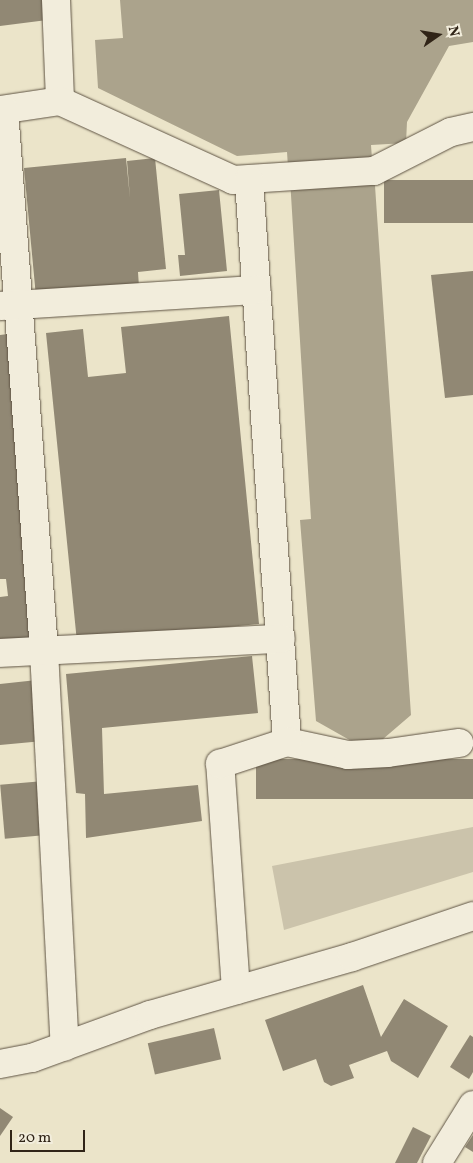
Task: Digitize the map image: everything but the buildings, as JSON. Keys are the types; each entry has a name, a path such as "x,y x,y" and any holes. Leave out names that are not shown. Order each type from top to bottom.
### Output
{"street":[{"path":"56,0 60,101"},
{"path":"65,1046 44,651 8,305 2,110 60,101 233,180 374,171 450,132 473,127"},
{"path":"249,180 288,742"},
{"path":"8,305 257,290"},
{"path":"0,653 281,639"},
{"path":"236,990 220,764 288,742 348,755 388,754 459,743"},
{"path":"0,1064 32,1058 150,1015 352,957 473,916"},
{"path":"436,1163 473,1105"}],"shaded area":[{"path":"120,0 473,0 473,42 449,46 407,122 406,143 371,145 372,159 288,167 287,152 237,156 98,88 95,40 123,38"},
{"path":"374,171 411,715 369,751 316,721 300,520 311,519 290,179"},
{"path":"473,827 473,872 284,930 272,866"}]}
